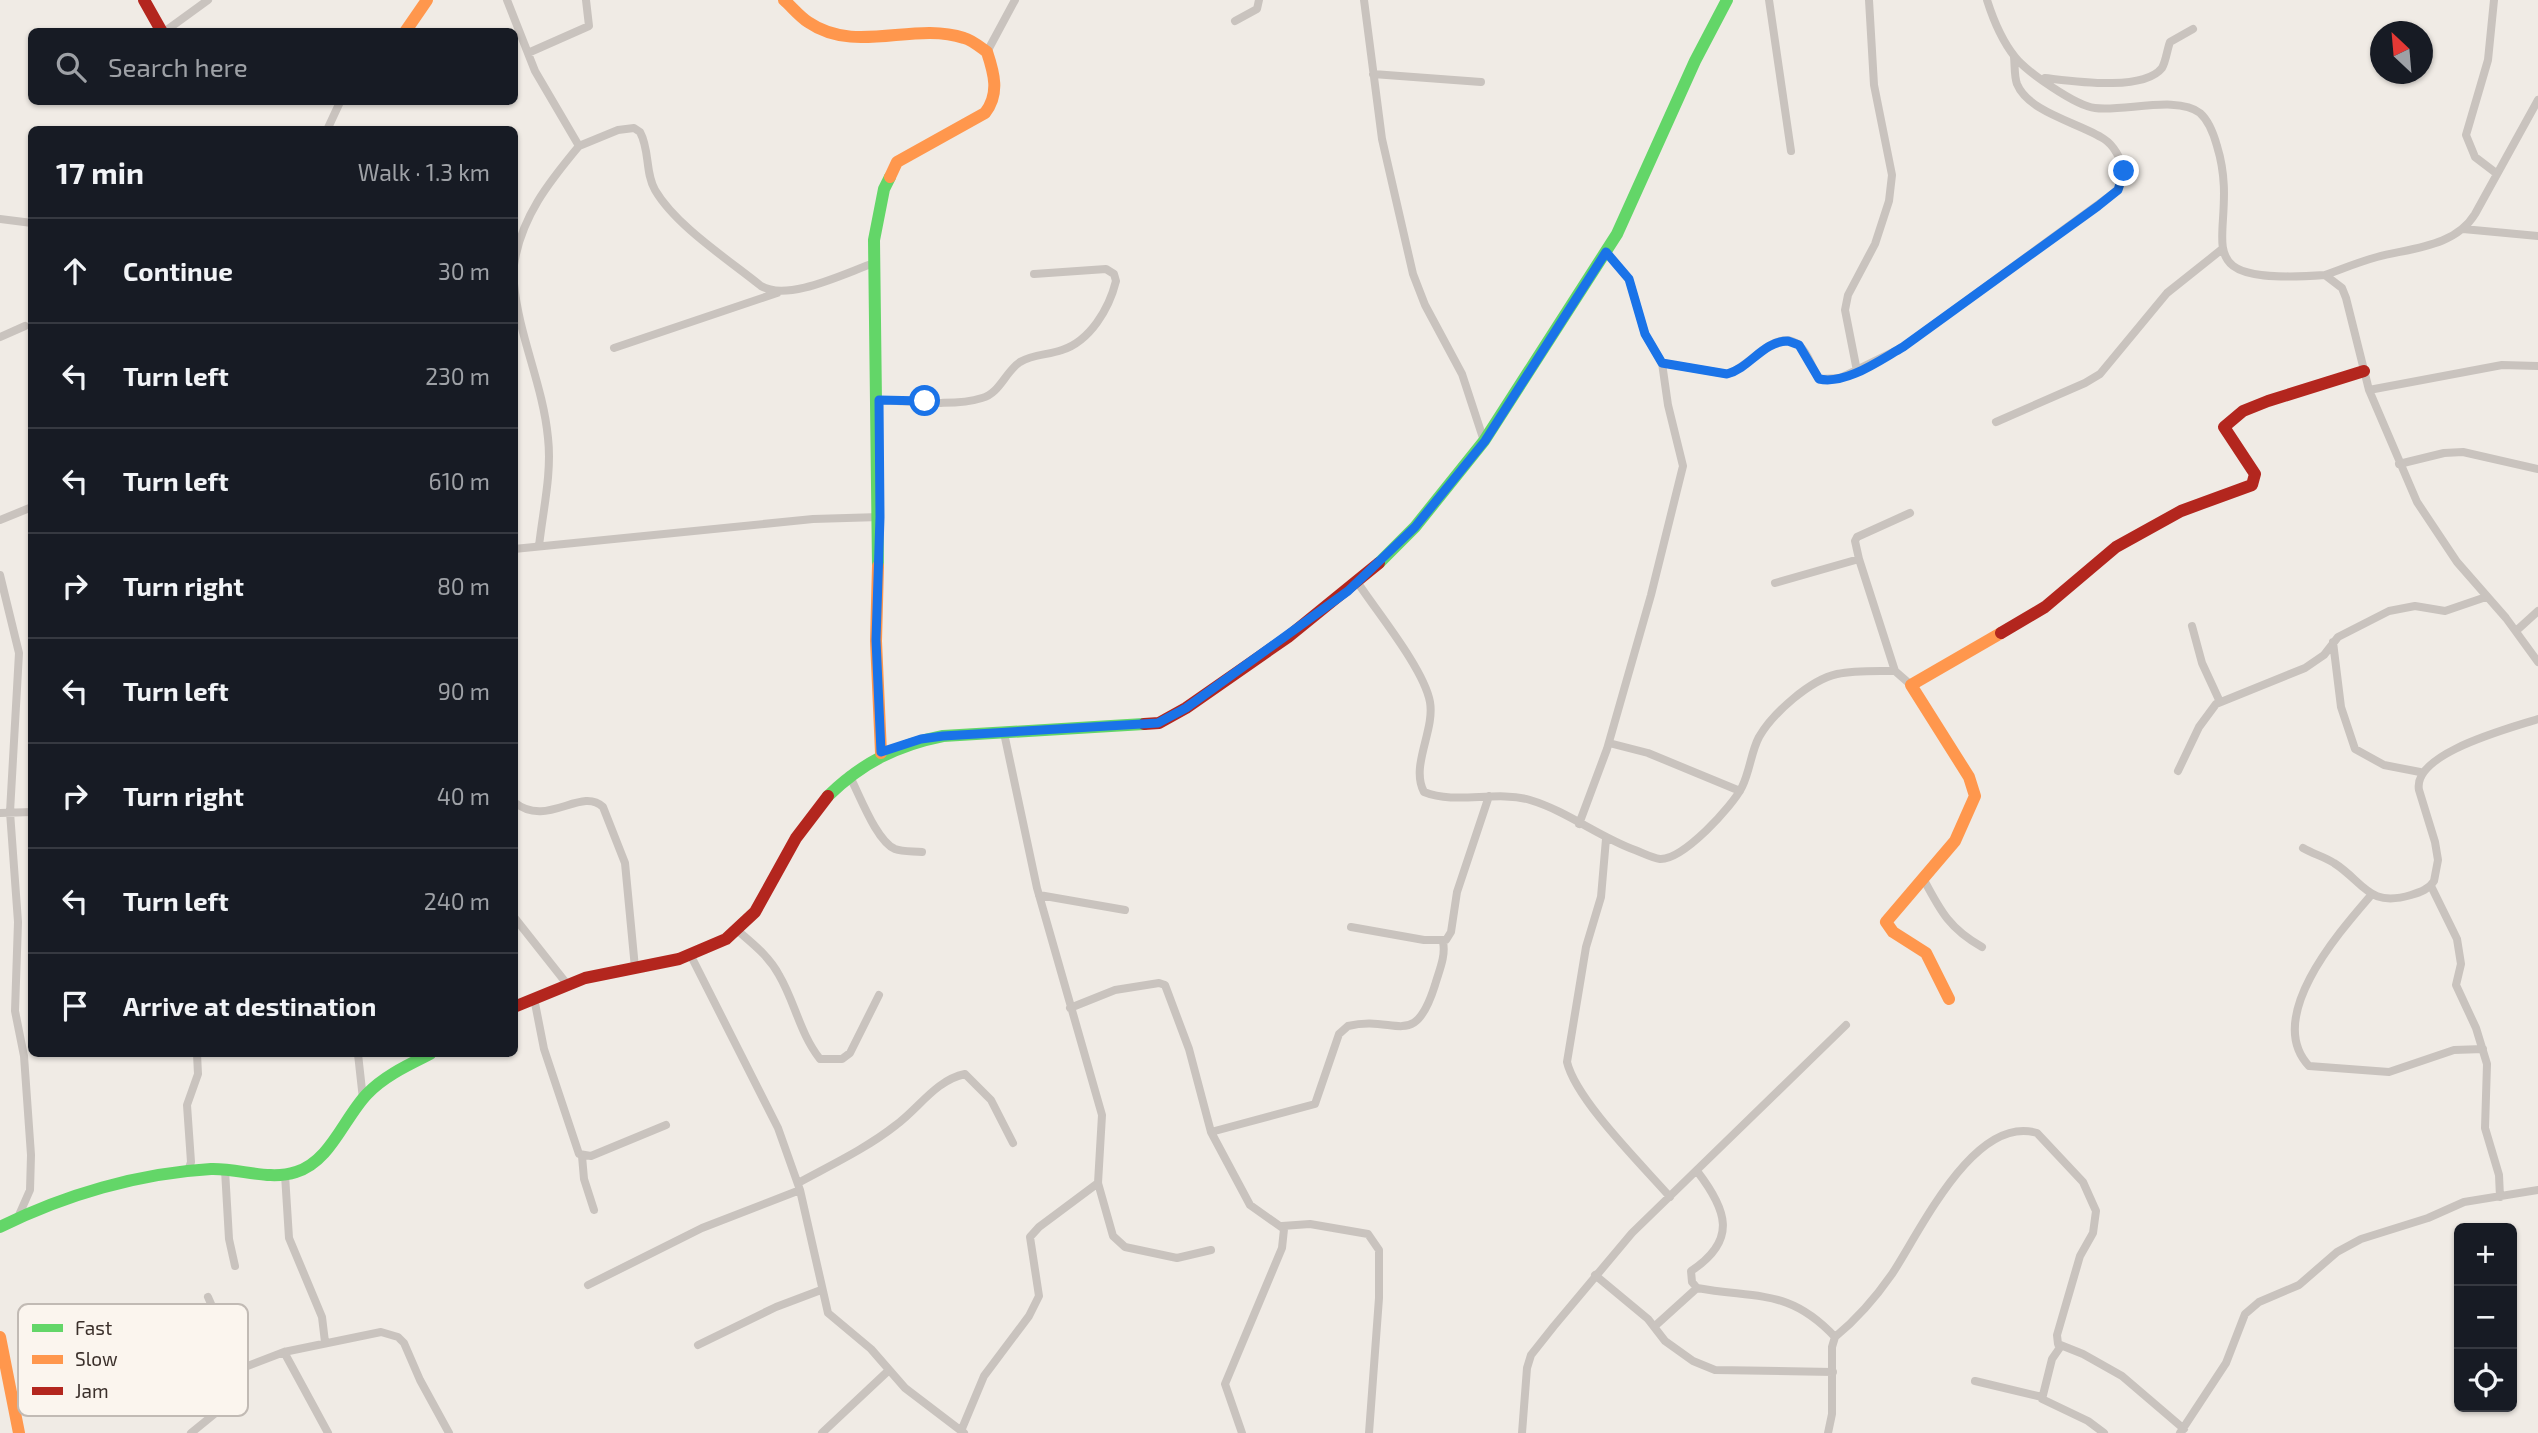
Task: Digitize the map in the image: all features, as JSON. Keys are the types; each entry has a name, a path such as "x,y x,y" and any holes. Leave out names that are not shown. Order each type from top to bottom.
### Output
{"street":[{"path":"144,0 160,28 208,0"},
{"path":"412,28 427,0"},
{"path":"507,0 535,71 579,146"},
{"path":"528,53 589,26 586,0"},
{"path":"784,0 818,28 841,36 874,38 931,31 972,40 988,52"},
{"path":"881,752 876,640 880,517 874,263 880,207 890,173 897,162 991,107 996,91 988,52 1015,0"},
{"path":"1235,21 1257,9 1259,0"},
{"path":"1364,0 1389,177 1413,274 1425,305 1462,374 1485,441"},
{"path":"1769,0 1791,151"},
{"path":"1857,371 1845,310 1848,295 1875,244 1889,201 1892,175 1874,85 1868,0"},
{"path":"1662,363 1727,374 1737,372 1769,346 1788,341 1799,345 1819,379 1840,378 1903,347 2118,190 2124,171 2113,148 2104,139 2056,117 2018,87 2014,57 1987,0"},
{"path":"2494,0 2488,60 2466,135 2475,157 2496,173"},
{"path":"666,1125 591,1156 582,1156 576,1151 544,1049 524,1002 567,984 610,971 692,958 737,930 757,909 813,813 849,775 881,752 921,739 1158,723 1186,708 1288,637 1357,583 1415,527 1485,441 1606,252 1721,2"},
{"path":"2042,78 2099,84 2149,76 2164,65 2170,42 2193,29"},
{"path":"2014,57 2065,95 2094,108 2160,105 2189,107 2200,113 2209,125 2221,157 2221,250 2233,267 2242,271 2295,277 2325,275 2362,261 2446,239 2463,229 2475,214 2538,100"},
{"path":"1373,74 1481,82"},
{"path":"329,126 339,105"},
{"path":"518,242 537,199 579,146 618,130 634,128 643,138 653,185 662,200 761,286 778,293"},
{"path":"0,219 28,222"},
{"path":"2463,229 2538,236"},
{"path":"1996,422 2100,374 2167,293 2221,250"},
{"path":"1579,824 1594,790 1609,743 1682,476 1681,452 1668,405 1662,363 1645,334 1629,279 1606,252"},
{"path":"614,348 874,263"},
{"path":"879,400 966,400 990,396 1017,364 1028,358 1062,350 1087,336 1116,281 1114,274 1107,269 1034,274"},
{"path":"2325,275 2342,288 2369,390 2399,464 2428,521 2538,662"},
{"path":"518,320 548,436 550,462 538,546"},
{"path":"0,337 25,326"},
{"path":"2369,390 2502,365 2538,366"},
{"path":"1911,685 2045,607 2116,547 2181,511 2252,485 2255,474 2224,427 2243,411 2364,370"},
{"path":"2399,464 2444,453 2463,453 2538,469"},
{"path":"0,520 28,509"},
{"path":"1910,513 1857,537 1855,541 1895,671 1905,683 1911,685 1969,777 1975,796 1955,841 1924,880 1888,918 1887,926 1926,953 1949,999"},
{"path":"518,548 813,519 880,517"},
{"path":"1775,583 1859,559"},
{"path":"0,575 19,653 10,812 18,922 15,1011 28,1054"},
{"path":"1357,583 1417,671 1430,701 1430,728 1419,775 1424,792 1444,796 1530,800 1606,839 1659,859 1669,858 1691,844 1740,791 1758,739 1767,725 1810,688 1837,674 1895,671"},
{"path":"2178,771 2199,727 2210,709 2220,702 2305,668 2324,656 2333,642 2346,632 2402,606 2445,611 2486,597"},
{"path":"2516,631 2538,611"},
{"path":"2192,626 2202,663 2220,702"},
{"path":"2333,642 2341,707 2355,749 2384,765 2420,772"},
{"path":"2304,849 2331,861 2372,894 2389,899 2421,892 2431,886 2437,873 2438,860 2419,790 2417,780 2420,772 2498,729 2538,719"},
{"path":"1004,733 1039,895 1102,1115 1098,1182 1108,1223 1119,1244 1136,1251 1177,1258 1211,1250"},
{"path":"1609,743 1648,753 1740,791"},
{"path":"849,775 880,836 888,845 897,850 922,852"},
{"path":"1211,1132 1315,1104 1339,1034 1348,1026 1402,1026 1420,1020 1428,1006 1443,956 1443,942 1451,932 1457,892 1489,796"},
{"path":"518,804 537,813 586,801 598,802 603,807 625,863 635,968"},
{"path":"0,813 28,812"},
{"path":"1606,839 1601,897 1586,947 1567,1062 1570,1074 1595,1109 1670,1197"},
{"path":"1924,880 1949,923 1959,934 1982,947"},
{"path":"2431,886 2457,939 2461,964 2456,985 2483,1049 2488,1079 2485,1128 2499,1175 2500,1197"},
{"path":"2372,894 2325,948 2307,984 2295,1030 2302,1059 2309,1066 2381,1072 2454,1050 2483,1049"},
{"path":"1039,895 1125,910"},
{"path":"518,922 567,984"},
{"path":"1351,927 1443,942"},
{"path":"737,930 761,951 778,972 807,1041 820,1059 842,1059 850,1053 879,995"},
{"path":"692,958 771,1112 799,1186 821,1290 831,1317 871,1349 888,1371 962,1432 984,1376 1029,1316 1039,1296 1030,1237 1038,1227 1098,1182"},
{"path":"1070,1008 1115,990 1159,983 1165,985 1189,1049 1211,1132 1250,1205 1282,1226 1310,1224 1368,1234 1379,1250 1379,1298 1369,1433"},
{"path":"1522,1433 1525,1377 1531,1355 1595,1275 1670,1197 1846,1025"},
{"path":"19,1215 30,1189 28,1057"},
{"path":"188,1171 191,1162 187,1105 198,1074 197,1057"},
{"path":"358,1057 363,1099"},
{"path":"0,1227 19,1215 143,1179 188,1171 225,1170 285,1175 301,1171 315,1161 363,1099 391,1076 425,1057"},
{"path":"588,1285 702,1228 799,1186 884,1133 933,1091 965,1073 991,1100 1013,1143"},
{"path":"1828,1433 1833,1372 1832,1347 1835,1337 1881,1289 1942,1192 1961,1167 1986,1146 2013,1131 2026,1129 2037,1133 2083,1182 2096,1212 2093,1233 2080,1256 2057,1340 2061,1346 2083,1353 2122,1376 2182,1431 2226,1363 2241,1321 2250,1308 2299,1284 2337,1252 2361,1239 2428,1218 2454,1204 2538,1190"},
{"path":"582,1156 582,1167 594,1210"},
{"path":"225,1170 229,1239 235,1266"},
{"path":"1697,1171 1710,1188 1724,1220 1723,1236 1718,1249 1692,1271 1689,1277 1698,1288 1766,1295 1786,1301 1820,1321 1835,1337"},
{"path":"285,1175 289,1238 321,1317 325,1342"},
{"path":"1242,1433 1229,1404 1225,1384 1282,1248 1282,1226"},
{"path":"1595,1275 1655,1326 1665,1341 1708,1369 1833,1372"},
{"path":"1655,1326 1698,1288"},
{"path":"698,1345 776,1307 821,1290"},
{"path":"208,1297 211,1304"},
{"path":"248,1367 284,1352 325,1342 381,1332 398,1337 449,1433"},
{"path":"0,1337 16,1405 19,1433"},
{"path":"2042,1397 2052,1359 2061,1346"},
{"path":"284,1352 328,1433"},
{"path":"822,1433 888,1371"},
{"path":"1975,1381 2042,1397 2088,1421 2104,1433"},
{"path":"191,1433 211,1416"}],"traffic: fast":[{"path":"1379,563 1415,527 1484,441 1617,234 1695,61 1727,0"},
{"path":"878,566 874,240 884,189 890,177"},
{"path":"828,796 854,774 881,757 895,750 943,736 1144,724"},
{"path":"0,1227 76,1196 157,1175 211,1169 265,1175 296,1172 318,1159 367,1094 397,1071 424,1057"}],"traffic: slow":[{"path":"408,28 427,0"},
{"path":"784,0 805,20 826,31 845,36 945,34 967,39 987,52 994,91 985,113 897,162 890,177"},
{"path":"878,566 876,641 881,753"},
{"path":"1949,999 1926,953 1893,932 1886,922 1955,841 1975,796 1969,777 1911,685 2001,633"},
{"path":"0,1337 19,1433"}],"traffic: jam":[{"path":"144,0 160,28"},
{"path":"2001,633 2045,607 2116,547 2181,511 2252,485 2255,474 2224,427 2243,411 2364,371"},
{"path":"1144,724 1159,723 1186,708 1288,637 1379,563"},
{"path":"518,1005 585,978 679,959 726,939 755,912 796,838 828,796"}],"route":[{"path":"925,401 879,400 880,517 876,640 878,732 881,752 921,739 943,736 1117,728 1158,723 1186,708 1288,637 1374,569 1415,527 1485,441 1606,252 1629,279 1645,334 1662,363 1727,374 1737,372 1769,346 1779,341 1788,341 1799,345 1819,379 1840,378 1903,347 1993,283 2118,190 2124,179 2124,171"}]}
